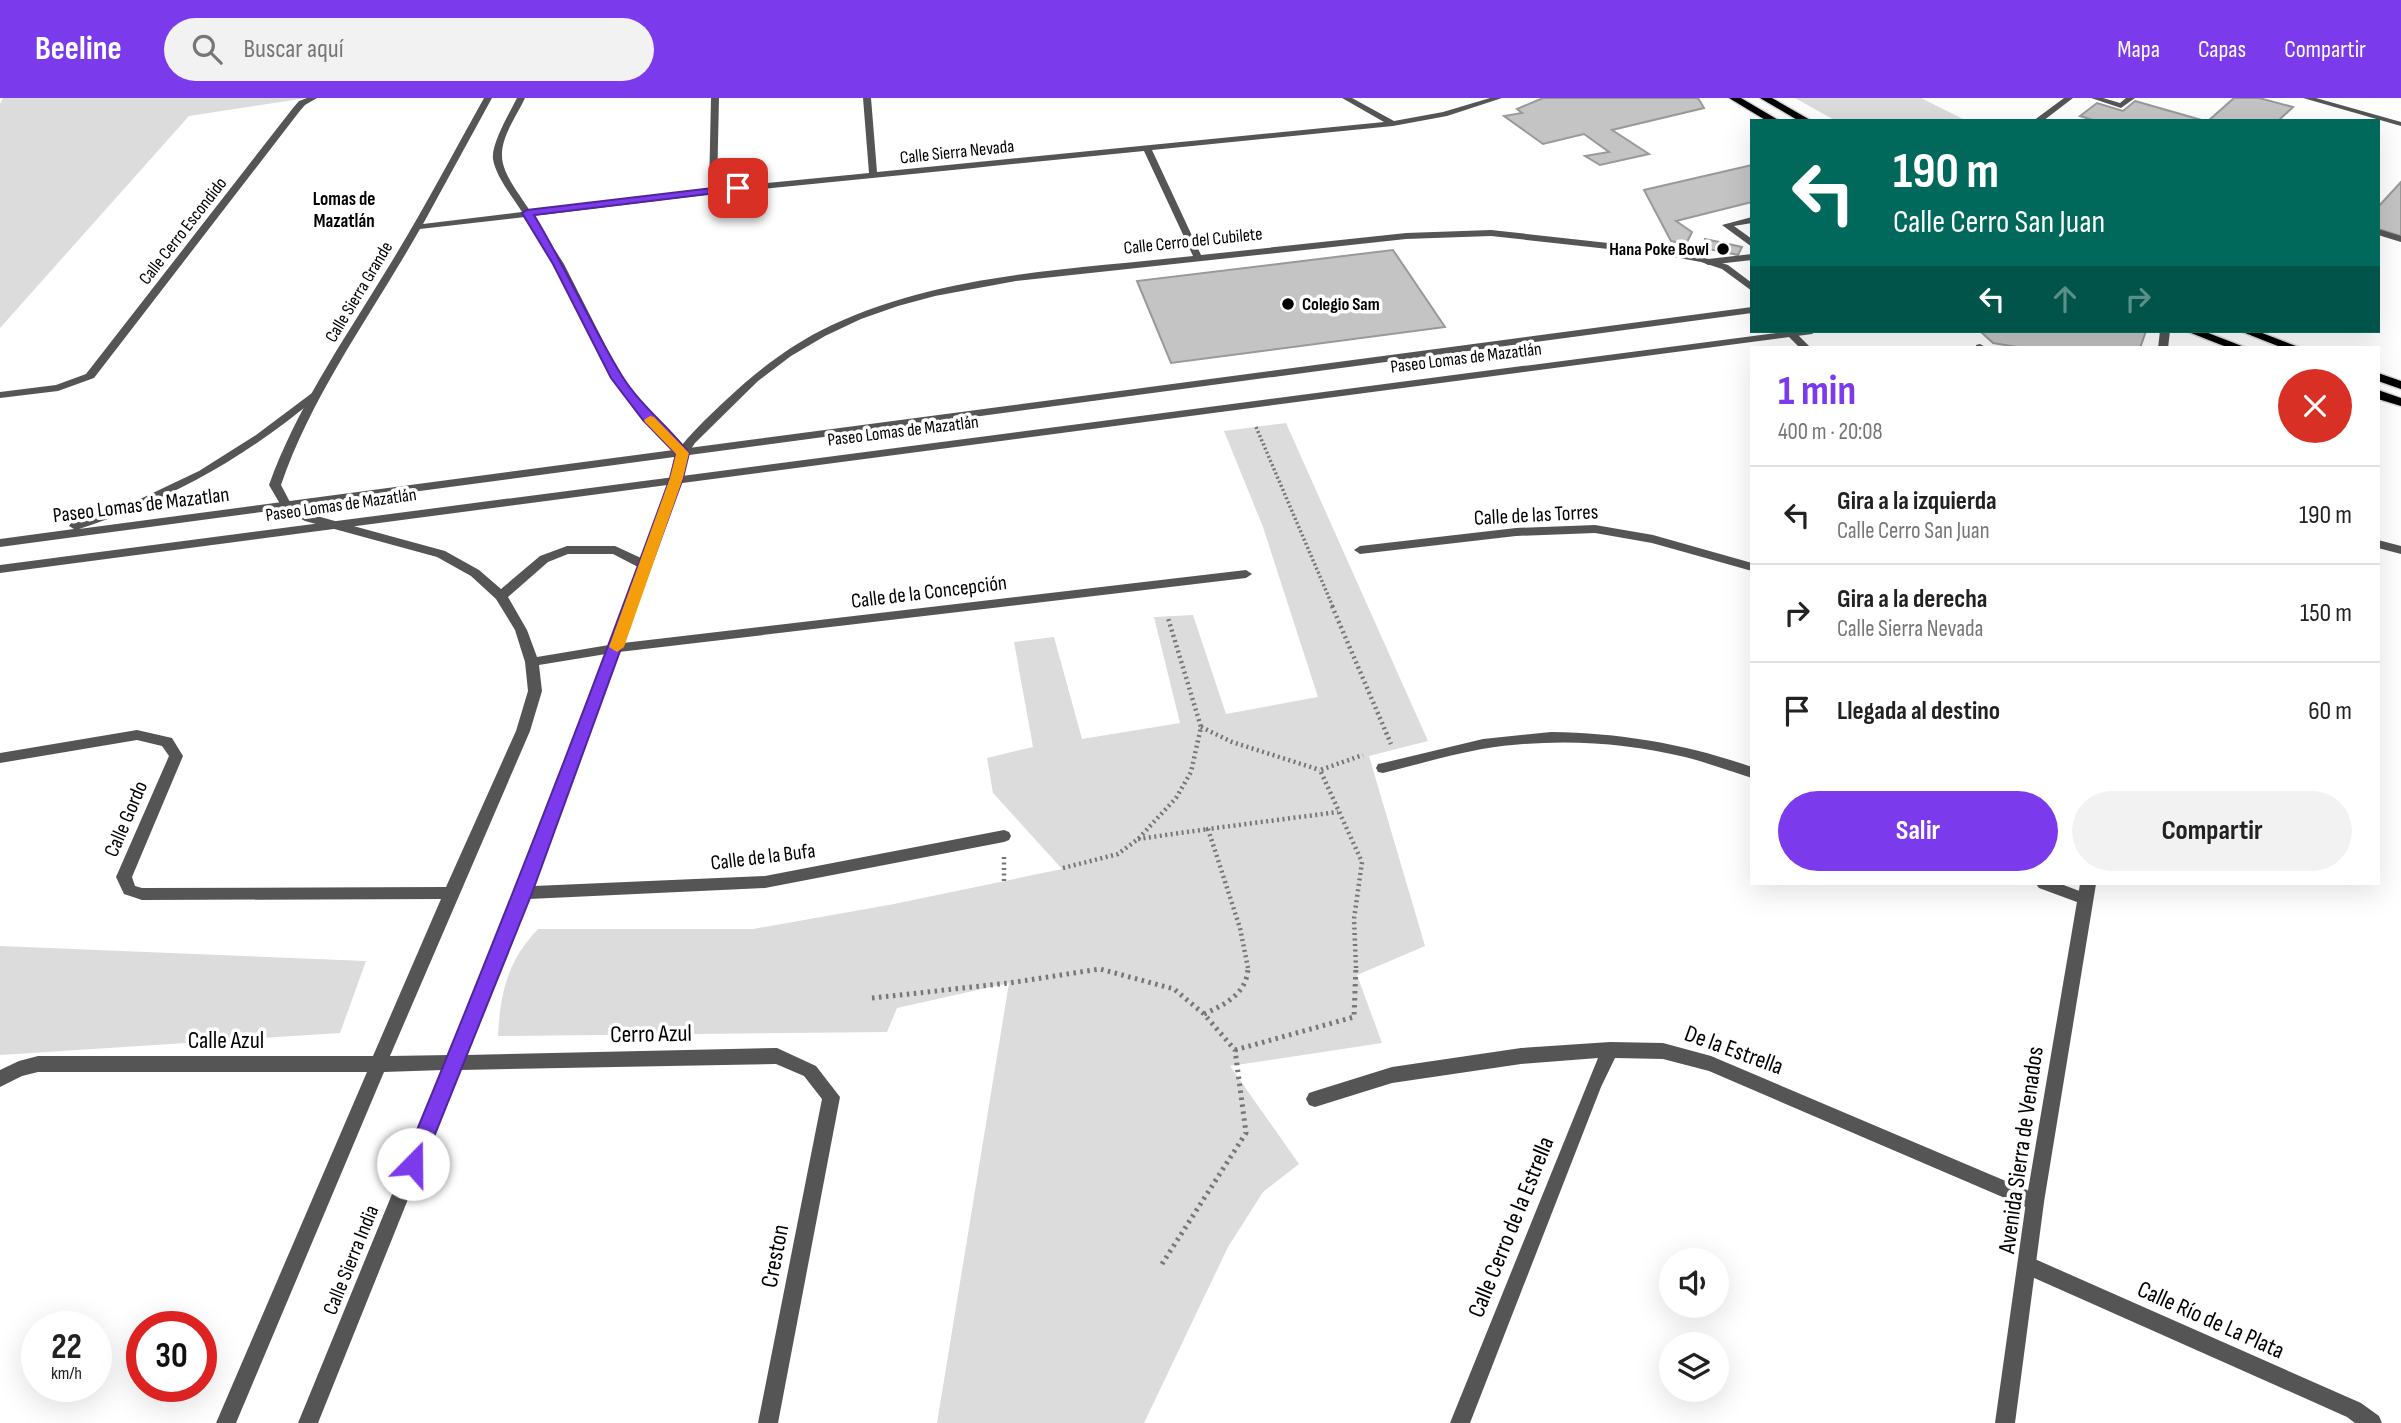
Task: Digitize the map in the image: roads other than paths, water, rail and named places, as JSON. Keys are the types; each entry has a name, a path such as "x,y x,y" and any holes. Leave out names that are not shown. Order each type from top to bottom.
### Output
{"main road":[{"path":"1734,98 1771,119"},
{"path":"1765,98 1803,119"},
{"path":"2198,333 2235,346"},
{"path":"2252,333 2289,346"},
{"path":"2380,378 2401,385"},
{"path":"2380,395 2401,401"}],"street":[{"name":"Calle Cerro Escondido","path":"0,395 58,388 90,376 296,110 302,103 313,98"},
{"name":"Calle Sierra Grande","path":"287,506 275,485 286,449 316,393 417,227 488,98"},
{"path":"521,98 499,145 497,159 506,179 559,264 617,378 644,414 683,453 677,478"},
{"path":"713,191 715,98"},
{"path":"867,98 873,176"},
{"path":"1346,98 1393,124"},
{"name":"Calle Sierra Nevada","path":"417,227 713,191 1393,124 1444,114 1498,98"},
{"path":"2040,119 2069,98"},
{"path":"2095,98 2121,106 2131,98"},
{"path":"2307,98 2401,124"},
{"path":"1147,149 1198,258"},
{"path":"1750,220 1727,225 1750,242"},
{"name":"Calle Cerro del Cubilete","path":"683,453 736,396 784,355 827,329 871,310 955,287 1406,236 1491,233 1663,252 1725,268 1750,287"},
{"path":"2380,233 2401,239"},
{"path":"1708,262 1750,257"},
{"name":"Paseo Lomas de Mazatlán","path":"287,506 1750,310"},
{"name":"Paseo Lomas de Mazatlán","path":"0,569 1781,333"},
{"path":"1790,333 1804,346"},
{"path":"34,538 101,518 162,496 193,481 254,444 316,393"},
{"name":"Calle Sierra India","path":"308,1423 524,893 677,478"},
{"path":"226,1423 451,893 523,731 535,691 532,662 521,630 501,596 475,573 441,554 309,518 287,506"},
{"name":"Paseo Lomas de Mazatlan","path":"0,543 287,506"},
{"name":"Calle de las Torres","path":"1360,550 1516,532 1595,529 1653,539 1750,565"},
{"path":"2380,545 2401,550"},
{"path":"501,596 544,558 566,550 615,550 645,565"},
{"name":"Calle de la Concepción","path":"532,662 616,648 1246,574"},
{"name":"Calle Gordo","path":"0,758 137,735 167,742 176,756 124,877 129,890 142,894 451,893"},
{"path":"1383,768 1483,744 1560,736 1598,737 1669,747 1750,772"},
{"name":"Calle de la Bufa","path":"524,893 765,882 1004,836"},
{"path":"2049,885 2086,892"},
{"name":"Avenida Sierra de Venados","path":"2005,1423 2035,1202 2086,892"},
{"name":"De la Estrella","path":"1315,1099 1392,1075 1521,1056 1610,1050 1663,1051 1711,1064 2035,1202"},
{"name":"Calle Cerro de la Estrella","path":"1460,1423 1593,1086 1610,1050"},
{"name":"Cerro Azul","path":"455,1061 777,1056 810,1071 831,1097"},
{"name":"Calle Azul","path":"0,1080 19,1069 38,1065 380,1064 455,1061"},
{"name":"Creston","path":"768,1423 831,1097"},
{"name":"Calle Río de La Plata","path":"2028,1265 2354,1410 2372,1423"}],"place":[{"name":"Hana Poke Bowl","path":"1723,249"},
{"name":"Colegio Sam","path":"1288,304"}],"district":[{"name":"Lomas de Mazatlán","path":"344,210"}]}
